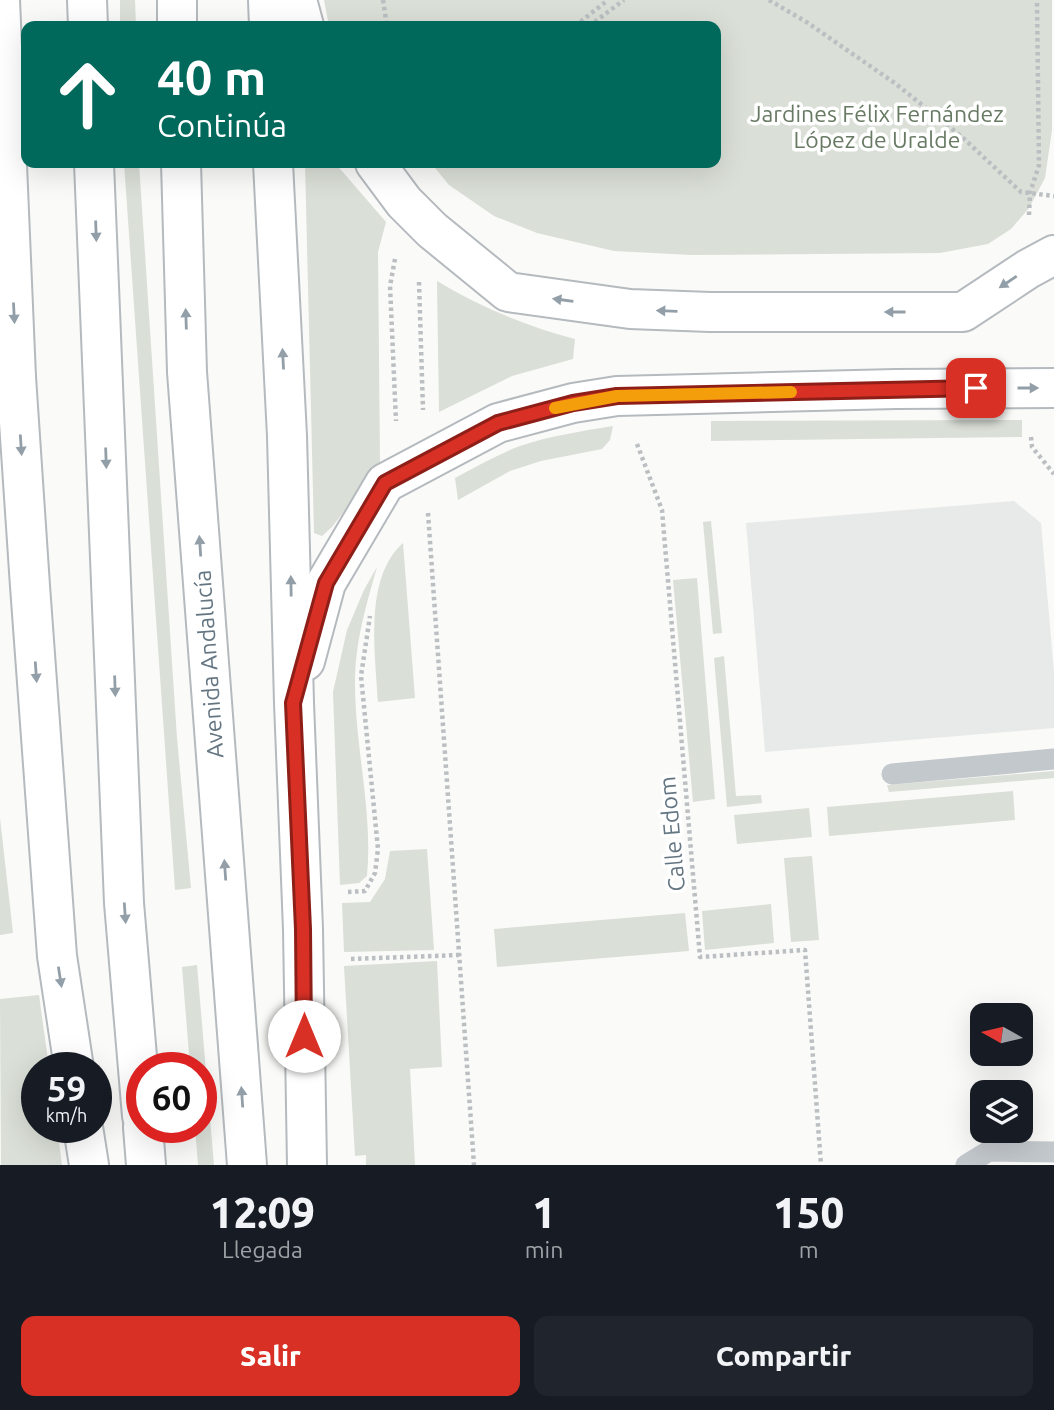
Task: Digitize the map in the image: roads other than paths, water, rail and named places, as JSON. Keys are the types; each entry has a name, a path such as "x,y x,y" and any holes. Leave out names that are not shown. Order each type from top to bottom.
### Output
{"main road":[{"path":"0,0 16,363 30,600 57,956 72,1052"},
{"path":"87,0 88,21"},
{"path":"177,0 177,21"},
{"path":"268,0 269,21"},
{"path":"297,0 303,21"},
{"path":"94,168 124,903 137,1052"},
{"name":"Avenida Andalucía","path":"181,168 187,372 247,1165"},
{"path":"273,168 287,436 293,703 303,929 307,1165"},
{"path":"378,168 404,202 432,230 508,292 630,309 710,312 963,312 1054,255"},
{"path":"293,703 326,583 385,483 498,423 573,403 617,396 1054,388"},
{"path":"86,1143 89,1165"},
{"path":"144,1143 146,1165"}],"lane":[{"path":"892,774 1054,759"},
{"path":"966,1165 989,1151 1054,1152"}],"park label":[{"name":"Jardines Félix Fernández López de Uralde","path":"877,127"}]}
